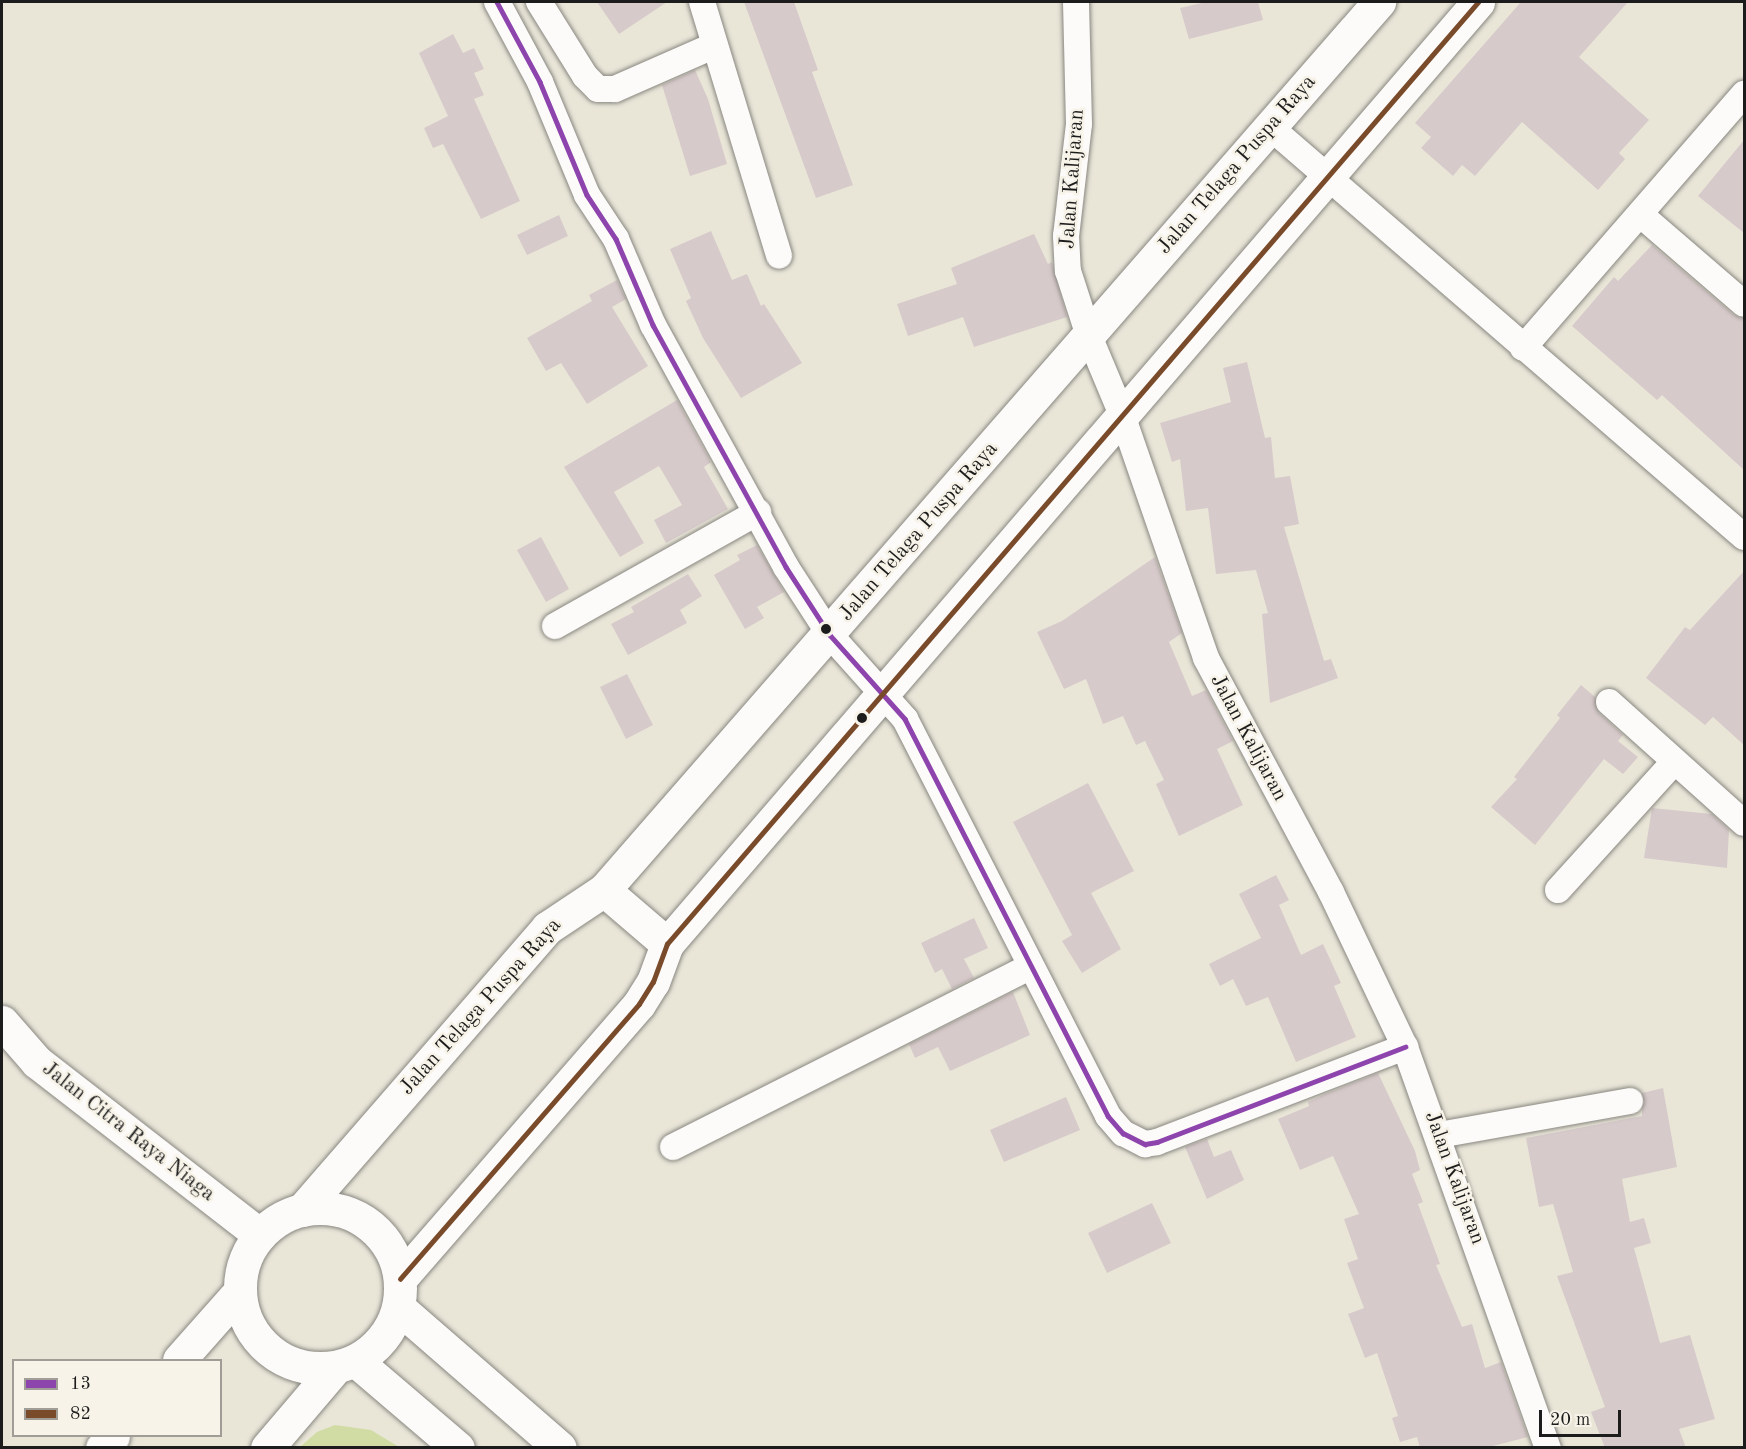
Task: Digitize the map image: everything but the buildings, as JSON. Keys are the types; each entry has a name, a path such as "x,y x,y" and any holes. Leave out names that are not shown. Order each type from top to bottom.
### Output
{"main road":[{"name":"Jalan Telaga Puspa Raya","path":"302,1210 547,928 604,890 830,634 1379,2"},
{"path":"399,1294 639,1004 653,982 667,944 1478,2"},
{"path":"604,890 667,944"},
{"name":"Jalan Citra Raya Niaga","path":"2,1023 37,1062 260,1235"},
{"path":"267,1448 346,1364 375,1348 390,1329 399,1294 394,1258 366,1222 346,1212 324,1208 302,1210 272,1224 260,1235 242,1270 240,1291 244,1313 255,1334 270,1351 290,1363 313,1368 346,1364 458,1448"},
{"path":"180,1359 240,1291"},
{"path":"399,1294 560,1448"}],"street":[{"path":"497,2 540,82 587,195 616,239 653,325 758,512 786,567 830,634 906,719 928,758 1108,1116 1123,1133 1145,1144 1405,1047"},
{"path":"539,2 585,76 598,89 615,89 713,46"},
{"path":"702,2 713,46 779,256"},
{"name":"Jalan Kalijaran","path":"1076,2 1079,124 1066,236 1068,271 1089,336 1122,415 1206,657 1331,892 1405,1047 1439,1135 1548,1448"},
{"path":"1523,348 1744,94"},
{"path":"1270,127 1326,178 1744,537"},
{"path":"1641,215 1744,304"},
{"path":"555,626 758,512"},
{"path":"1609,702 1744,823"},
{"path":"1558,890 1674,762"},
{"path":"673,1147 1031,966"},
{"path":"1439,1135 1630,1101"}],"green space":[{"path":"335,1425 371,1430 399,1447 300,1447 317,1432"}],"transit line":[{"name":"13","path":"497,2 540,82 587,195 616,239 653,325 786,567 830,635 905,719 1108,1116 1123,1133 1145,1144 1157,1142 1405,1047"},
{"name":"82","path":"400,1279 639,1004 653,982 667,944 1478,2"}]}
